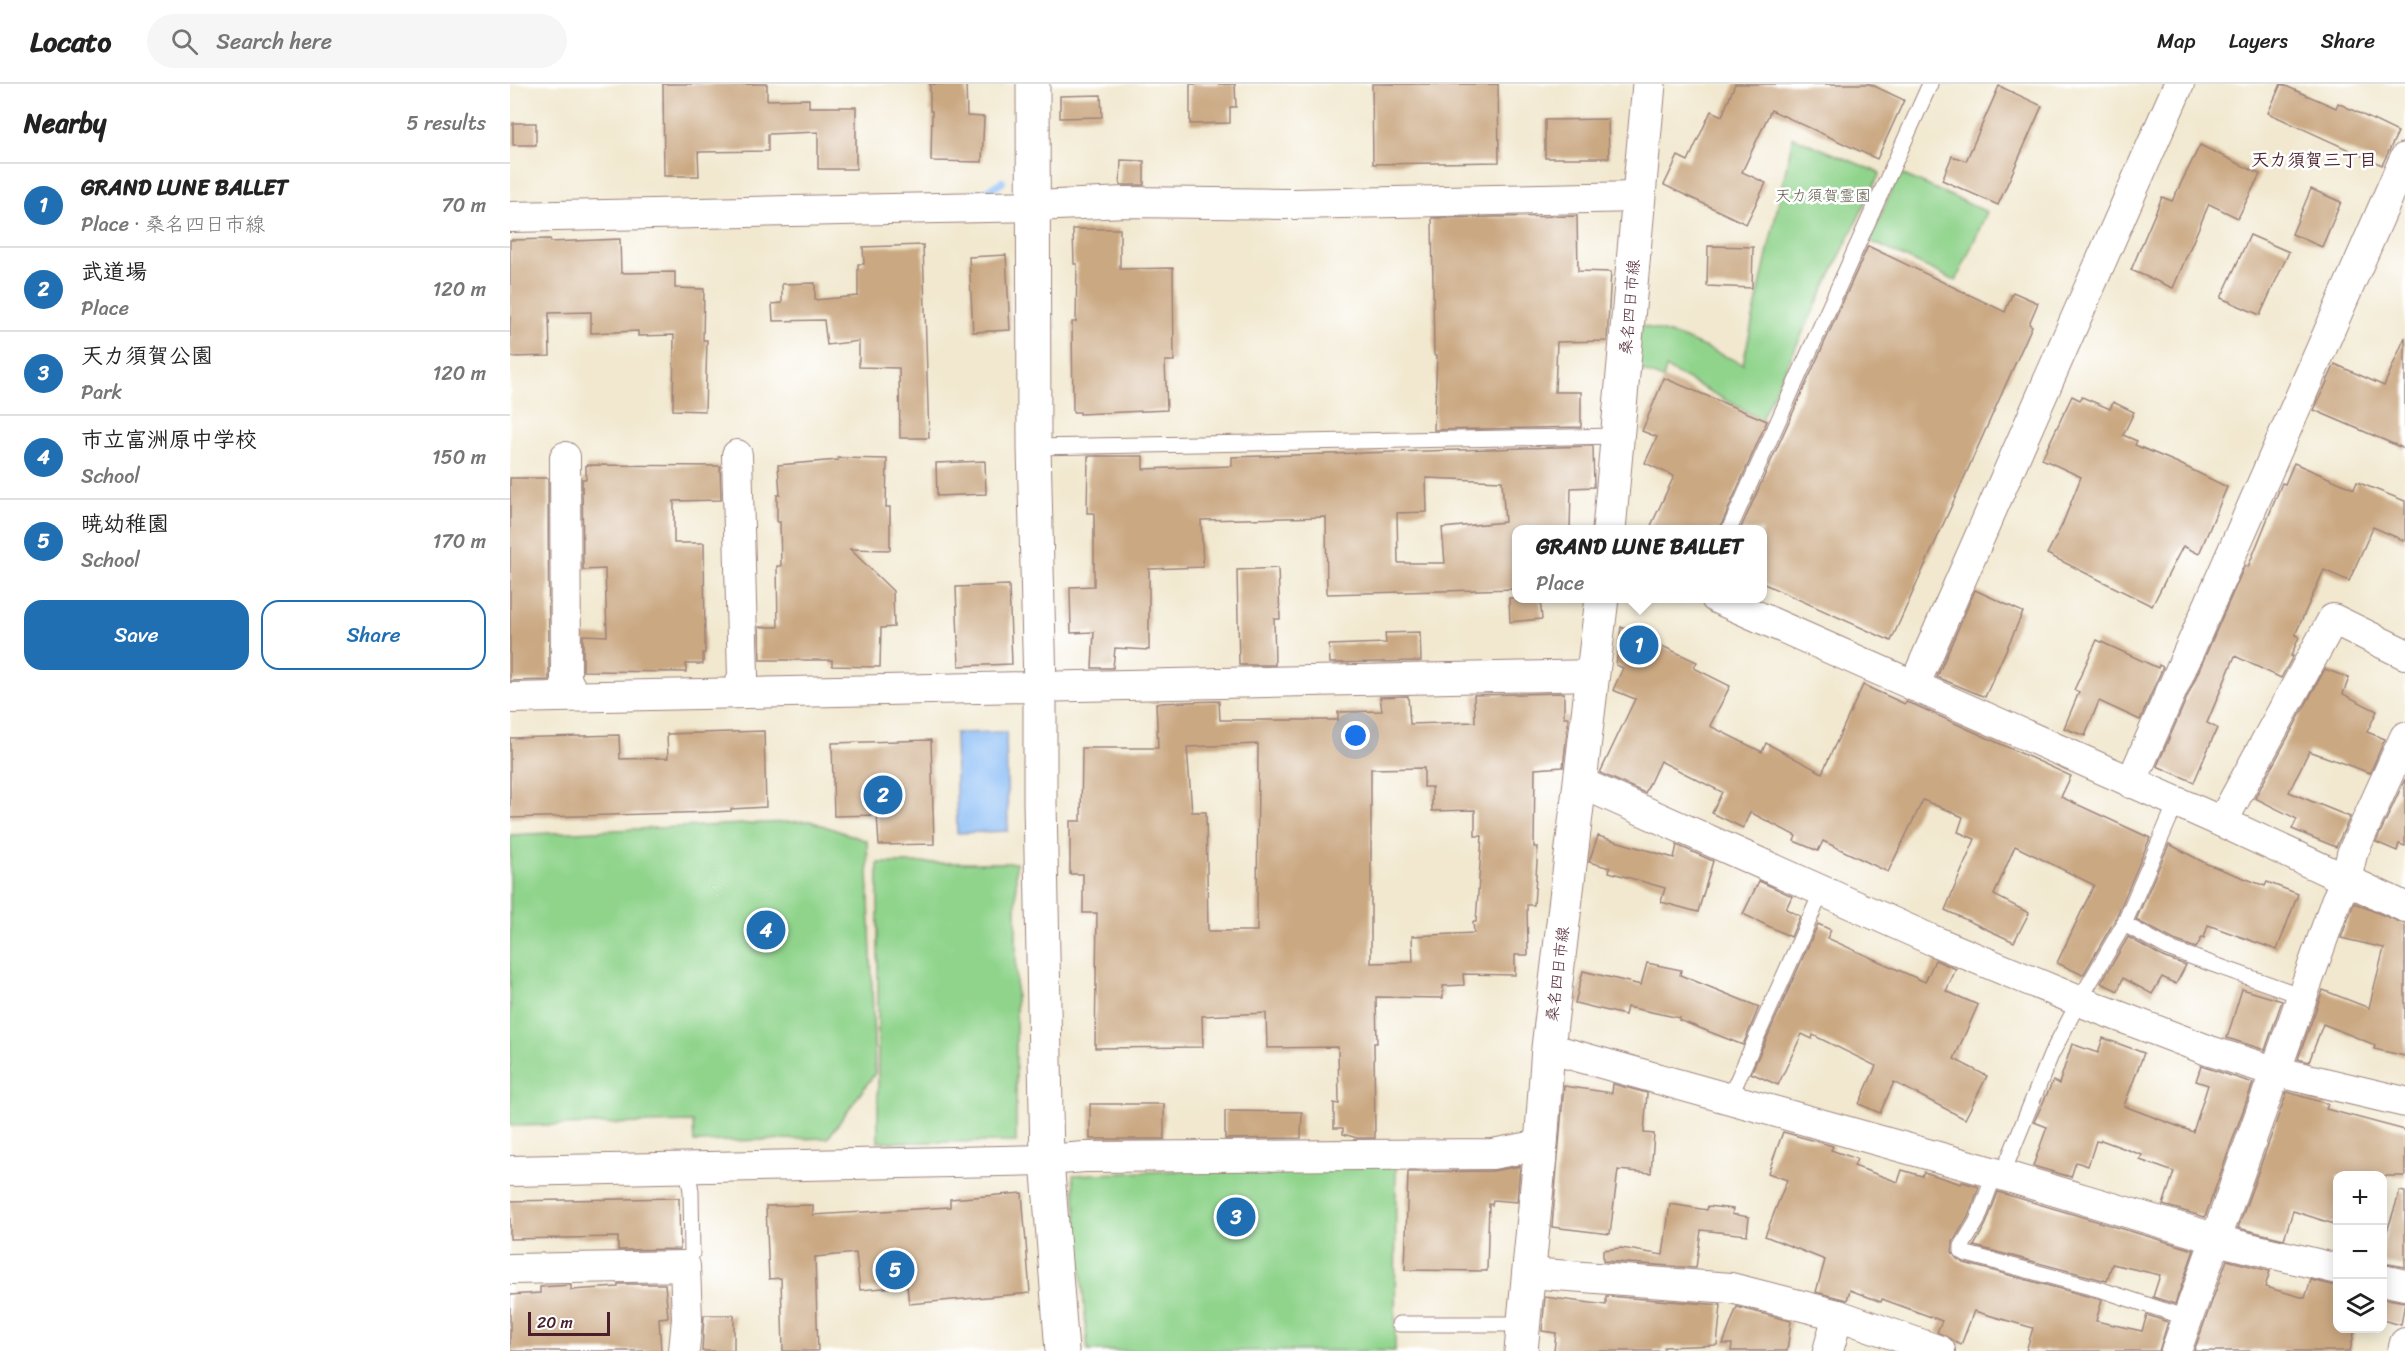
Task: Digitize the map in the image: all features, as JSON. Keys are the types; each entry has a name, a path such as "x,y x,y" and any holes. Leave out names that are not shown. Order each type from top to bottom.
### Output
{"street":[{"path":"1033,84 1034,447 1047,1160 1062,1351"},
{"name":"桑名四日市線","path":"1609,525 1649,84"},
{"path":"1914,686 2179,84"},
{"path":"2131,783 2405,158"},
{"path":"510,217 1126,202 1293,204 1639,197"},
{"path":"737,455 743,676 737,692"},
{"path":"565,457 566,679 575,696"},
{"name":"桑名四日市線","path":"1522,1338 1548,1048 1601,603"},
{"path":"1727,603 2222,822 2405,907"},
{"path":"2222,822 2333,619 2405,654"},
{"path":"510,698 1594,675"},
{"path":"2176,1351 2274,1071 2336,901 2346,880 2352,854 2405,737"},
{"path":"1581,783 1822,891 2079,1001 2210,1051 2274,1071 2405,1102"},
{"path":"1548,1048 1999,1174 2213,1241 2333,1268"},
{"path":"510,1171 1047,1160 1085,1157 1492,1154 1541,1145"},
{"path":"510,1269 685,1266 687,1319 684,1351"},
{"path":"1529,1273 1731,1288 1838,1315 1940,1351"},
{"path":"2387,1281 2405,1285"},
{"path":"1828,1351 1838,1315"},
{"path":"2403,1351 2405,1343"}],"lane":[{"path":"1731,525 1930,84"},
{"path":"1034,447 1618,436"},
{"path":"2176,803 2124,924 2079,1001 2051,1055 1999,1174 1977,1221 1962,1246 1962,1251 1966,1254 2102,1290 2187,1318"},
{"path":"1729,1100 1822,891"},
{"path":"2124,924 2170,949 2302,996"},
{"path":"685,1266 692,1254 691,1191 687,1167"},
{"path":"1399,1324 1522,1338"}],"green space":[{"name":"天カ須賀霊園","path":"1793,137 1880,173 1761,419 1666,368 1663,379 1632,367 1636,324 1683,338 1743,364"},
{"path":"1899,173 1987,212 1956,281 1870,241"},
{"path":"810,821 867,841 875,1073 828,1138 694,1142 693,1122 510,1126 510,835"},
{"path":"878,863 1016,863 1016,1142 878,1142"},
{"path":"1396,1162 1395,1351 1088,1351 1073,1175"}],"water":[{"path":"1006,732 1008,831 957,833 955,733"}],"building":[{"path":"663,84 767,84 767,100 809,99 809,107 856,107 856,169 818,169 818,132 768,134 768,151 698,152 699,176 664,176"},
{"path":"930,84 966,84 967,116 984,117 982,162 931,161"},
{"path":"1190,84 1235,84 1236,107 1230,107 1230,123 1190,124"},
{"path":"1372,84 1498,84 1499,162 1373,164"},
{"path":"1735,84 1870,84 1904,100 1877,159 1771,110 1742,172 1766,183 1746,224 1664,185 1678,156 1688,161 1711,111 1722,116"},
{"path":"2281,84 2336,108 2338,103 2398,132 2382,165 2268,113"},
{"path":"1999,86 2042,106 1998,205 1942,180 1952,156 1966,161"},
{"path":"1101,95 1102,117 1060,118 1060,96"},
{"path":"1608,119 1609,158 1545,158 1545,120"},
{"path":"513,123 536,123 536,145 513,145"},
{"path":"2200,145 2260,174 2238,218 2209,204 2173,288 2131,270 2162,197 2172,201"},
{"path":"1121,160 1144,161 1144,185 1120,185"},
{"path":"2311,189 2341,202 2322,247 2292,234"},
{"path":"1577,216 1578,271 1611,272 1607,341 1557,342 1555,392 1581,392 1581,427 1434,430 1437,355 1434,355 1432,218"},
{"path":"1073,229 1120,229 1120,269 1173,268 1174,361 1165,361 1167,410 1080,414 1080,412 1073,412 1072,322 1076,322 1077,264 1074,264"},
{"path":"2250,235 2289,252 2260,315 2221,298"},
{"path":"550,239 551,242 620,239 621,273 675,272 675,288 704,289 703,340 707,340 705,411 673,410 674,335 638,336 638,331 591,333 591,312 549,313 550,356 510,357 510,240"},
{"path":"923,245 929,438 900,438 899,368 859,367 859,341 827,345 824,320 773,321 772,304 782,303 782,284 815,283 815,300 858,296 858,264 864,264 863,247"},
{"path":"1708,246 1753,247 1752,288 1707,286"},
{"path":"1868,246 2005,312 2013,292 2038,303 2029,324 2032,326 1891,641 1767,585 1767,525 1742,525"},
{"path":"1006,255 1010,330 973,332 969,257"},
{"path":"2405,337 2405,449 2314,410 2335,364 2384,386"},
{"path":"1664,378 1767,421 1721,525 1651,525 1674,476 1645,463 1657,437 1642,431"},
{"path":"2072,396 2080,400 2082,397 2110,409 2113,402 2134,412 2123,435 2137,441 2135,445 2227,487 2199,554 2183,546 2152,606 2047,554 2062,525 2081,477 2042,459"},
{"path":"1593,446 1594,487 1571,488 1570,525 1512,525 1512,589 1327,594 1326,517 1201,520 1203,567 1149,569 1149,650 1115,648 1113,668 1092,668 1094,632 1071,633 1070,587 1094,586 1094,513 1087,513 1088,456 1143,456 1143,469 1232,466 1232,457","holes":["1426,478 1502,481 1505,522 1442,528 1445,563 1398,563 1397,513 1427,512"]},
{"path":"838,458 887,459 886,507 890,507 890,550 850,549 893,591 894,627 881,628 880,667 832,666 832,660 760,660 759,627 778,627 777,566 781,566 780,522 777,522 777,495 780,495 778,465 838,460"},
{"path":"985,461 986,494 937,496 936,463"},
{"path":"2294,463 2354,489 2357,482 2405,501 2405,541 2373,527 2349,581 2324,570 2295,635 2299,637 2291,656 2293,656 2281,678 2235,656 2207,723 2217,728 2194,782 2157,766 2245,565 2248,567 2282,483 2285,484"},
{"path":"586,465 720,466 721,500 674,501 674,543 704,543 705,653 703,653 703,664 686,664 686,672 583,671 583,635 607,636 605,569 583,570 582,479 586,479"},
{"path":"510,478 548,478 549,680 510,681"},
{"path":"1278,568 1280,619 1274,619 1275,665 1239,665 1237,570"},
{"path":"1009,585 1012,664 959,666 956,587"},
{"path":"1975,590 2023,612 1985,697 1937,677"},
{"path":"1509,598 1512,598 1512,603 1540,603 1542,619 1510,622"},
{"path":"1621,627 1697,662 1694,668 1730,686 1710,726 1762,752 1766,743 1822,773 1863,685 1905,704 1906,702 1915,705 2071,776 2061,797 2150,838 2115,920 2083,975 2057,963 2094,885 2015,846 1994,895 2029,913 2014,942 1945,910 1975,839 1958,832 1963,817 1923,800 1888,872 1823,841 1818,851 1794,841 1796,836 1750,812 1743,828 1712,813 1722,792 1660,761 1645,793 1600,773 1635,699 1613,690 1623,668 1616,665"},
{"path":"1420,632 1421,661 1330,663 1329,645 1386,643 1385,633"},
{"path":"2097,640 2158,668 2159,665 2163,667 2140,720 2099,701 2085,736 2064,728 2079,692 2074,690"},
{"path":"2325,669 2349,678 2343,694 2377,711 2367,732 2385,739 2370,773 2309,751 2289,792 2350,817 2336,847 2292,829 2297,819 2255,798"},
{"path":"1564,693 1564,717 1568,717 1568,725 1563,767 1535,769 1534,847 1538,847 1534,905 1527,905 1528,955 1515,955 1515,975 1463,974 1464,985 1443,986 1443,998 1376,997 1375,1138 1357,1138 1343,1134 1343,1128 1334,1128 1334,1103 1339,1104 1338,1047 1267,1048 1266,1013 1202,1016 1203,1047 1095,1048 1097,913 1083,913 1083,874 1070,874 1070,821 1081,821 1082,748 1158,748 1156,703 1219,701 1220,720 1338,720 1338,712 1382,711 1380,697 1408,696 1410,724 1475,722 1474,695","holes":["1258,744 1257,931 1208,931 1206,812 1192,812 1187,747","1424,768 1424,787 1432,787 1432,811 1475,810 1475,836 1482,836 1476,922 1473,922 1474,933 1412,936 1413,962 1371,963 1371,769"]},
{"path":"764,731 766,807 713,812 510,818 510,738 619,735 620,759 668,758 667,734"},
{"path":"931,740 934,844 879,845 877,815 834,816 832,743"},
{"path":"2405,779 2405,846 2399,844 2397,851 2376,842"},
{"path":"1598,836 1674,858 1677,845 1713,861 1698,912 1661,902 1665,888 1609,872 1610,868 1589,862"},
{"path":"2169,844 2207,864 2265,886 2267,882 2298,894 2277,950 2208,925 2204,938 2202,937 2196,948 2174,940 2136,920"},
{"path":"1759,881 1792,896 1786,909 1800,916 1791,937 1743,914"},
{"path":"2354,903 2405,924 2405,1056 2374,1049 2375,1045 2323,1024 2309,1062 2298,1059 2323,990 2369,1008 2384,948 2341,938"},
{"path":"1818,924 1831,930 1827,938 1925,982 1935,960 1956,969 1946,991 1978,1005 1954,1059 1987,1076 1965,1119 1894,1082 1880,1113 1859,1104 1876,1066 1813,1035 1812,1039 1802,1034 1778,1085 1751,1073"},
{"path":"2128,937 2165,958 2186,965 2176,984 2162,977 2152,994 2123,978 2118,991 2101,983"},
{"path":"1647,963 1681,970 1680,975 1759,1007 1743,1045 1679,1020 1680,1018 1627,1007 1625,1015 1575,1003 1583,971 1641,985"},
{"path":"2242,989 2282,1001 2265,1050 2227,1038"},
{"path":"2103,1038 2144,1053 2124,1106 2193,1132 2208,1085 2196,1081 2201,1066 2253,1083 2205,1217 2163,1205 2174,1172 2140,1160 2142,1155 2101,1140 2096,1141 2088,1166 2076,1162 2071,1177 2033,1166 2047,1127 2034,1122 2053,1081 2059,1084 2072,1044 2098,1053"},
{"path":"1613,1084 1647,1093 1644,1133 1654,1134 1651,1173 1618,1170 1610,1234 1552,1227 1564,1086 1612,1093"},
{"path":"2287,1092 2328,1104 2326,1109 2405,1130 2405,1176 2387,1176 2387,1171 2333,1171 2333,1224 2293,1211 2284,1239 2238,1228"},
{"path":"1090,1104 1164,1104 1164,1139 1090,1139"},
{"path":"1225,1111 1302,1112 1301,1138 1225,1139"},
{"path":"1783,1132 1833,1146 1831,1150 1857,1159 1854,1166 1898,1182 1902,1170 1922,1176 1924,1172 1961,1184 1962,1182 1979,1187 1968,1217 1953,1242 1952,1252 1957,1259 1964,1263 2102,1300 2096,1321 2142,1331 2147,1315 2168,1322 2159,1351 2026,1351 2033,1328 1974,1311 1961,1345 1937,1332 1942,1321 1882,1299 1881,1302 1850,1290 1847,1300 1816,1292 1825,1260 1765,1236 1787,1180 1768,1173"},
{"path":"1520,1166 1517,1202 1493,1200 1492,1205 1489,1204 1487,1271 1405,1270 1408,1172 1492,1171"},
{"path":"2400,1191 2405,1192 2405,1267 2387,1264 2387,1231"},
{"path":"1998,1192 2194,1250 2175,1304 2153,1297 2160,1275 2112,1264 2107,1281 1974,1246 1986,1224"},
{"path":"1022,1193 1030,1293 909,1304 907,1286 860,1290 856,1253 815,1257 818,1351 783,1351 781,1278 769,1279 766,1206 813,1205 813,1215 950,1207 950,1199"},
{"path":"679,1198 680,1249 618,1250 618,1237 510,1239 510,1201"},
{"path":"1670,1204 1707,1210 1708,1206 1733,1209 1732,1214 1749,1217 1747,1235 1701,1230 1696,1268 1603,1261 1603,1250 1621,1248 1663,1255"},
{"path":"2227,1260 2270,1271 2265,1287 2305,1298 2311,1280 2333,1285 2333,1333 2354,1333 2350,1351 2194,1351"},
{"path":"618,1284 665,1284 668,1317 659,1318 661,1351 510,1351 510,1295 540,1293 540,1287 571,1285 571,1290 618,1287"},
{"path":"1606,1296 1721,1305 1717,1345 1664,1347 1664,1351 1554,1351 1556,1333 1542,1331 1545,1297 1606,1305"},
{"path":"2387,1299 2405,1302 2401,1325 2387,1321"},
{"path":"1737,1307 1791,1321 1787,1351 1731,1351 1732,1344 1723,1344"},
{"path":"704,1315 734,1315 734,1351 702,1351"}],"waterway":[{"path":"975,194 983,194 1002,182"}],"place":[{"name":"GRAND LUNE BALLET","path":"1639,645"},
{"name":"武道場","path":"883,795"},
{"name":"市立富洲原中学校","path":"766,930"},
{"name":"天カ須賀公園","path":"1236,1217"},
{"name":"暁幼稚園","path":"895,1270"}],"district":[{"name":"天カ須賀三丁目","path":"2314,160"}]}
